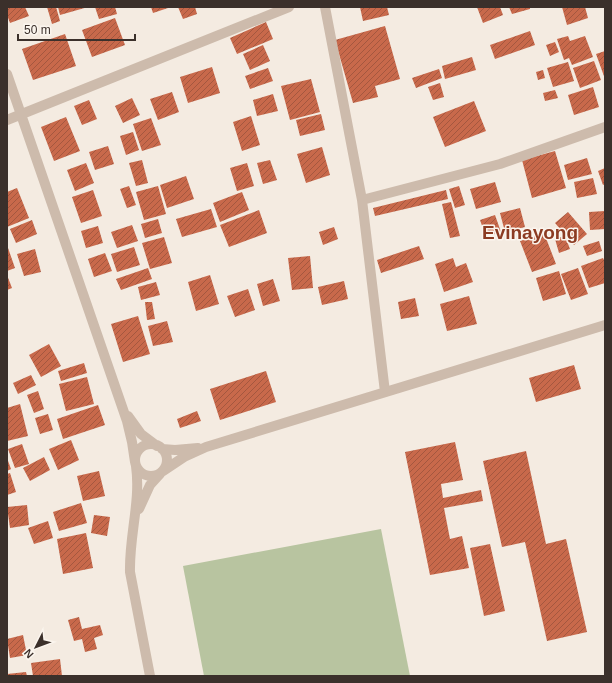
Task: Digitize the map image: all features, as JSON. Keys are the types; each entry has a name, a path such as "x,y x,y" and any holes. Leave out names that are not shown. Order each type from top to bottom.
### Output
{"street":[{"path":"7,120 289,7"},
{"path":"326,7 362,200 385,392"},
{"path":"7,74 122,406 132,442 137,491 135,522 130,556 130,572 150,676"},
{"path":"362,200 500,164 605,127"},
{"path":"206,447 174,450 152,444 142,447 136,454 135,464 141,473 146,476 152,476 184,457 206,447 605,325"},
{"path":"122,406 142,434 159,447 167,458 167,463 150,485 143,499 135,522"}],"green space":[{"path":"381,529 410,676 204,676 183,566"}],"building":[{"path":"7,7 25,7 29,16 10,23 7,15"},
{"path":"47,7 56,7 60,21 52,24"},
{"path":"58,7 88,7 60,15"},
{"path":"95,7 115,7 117,14 99,19"},
{"path":"151,7 171,7 153,13"},
{"path":"178,7 195,7 197,14 183,19"},
{"path":"360,7 387,7 389,15 363,21"},
{"path":"477,7 500,7 503,15 483,23"},
{"path":"509,7 530,7 530,9 512,14"},
{"path":"562,7 585,7 588,18 567,25"},
{"path":"115,18 125,45 92,57 82,30"},
{"path":"266,22 273,39 237,54 230,38"},
{"path":"385,26 400,79 375,86 378,97 353,103 335,40"},
{"path":"530,31 535,45 495,59 490,45"},
{"path":"65,34 76,66 33,80 22,49"},
{"path":"568,36 570,41 585,36 593,57 572,65 569,58 564,60 557,39"},
{"path":"555,42 559,52 550,56 546,45"},
{"path":"263,45 270,61 250,70 243,54"},
{"path":"605,51 605,79 596,54"},
{"path":"472,57 476,70 445,79 442,66"},
{"path":"594,61 601,80 580,88 573,68"},
{"path":"568,62 574,81 553,87 547,68"},
{"path":"212,67 220,93 188,103 180,77"},
{"path":"268,68 273,81 250,89 245,76"},
{"path":"439,69 442,78 416,88 412,78"},
{"path":"543,70 545,78 538,80 536,72"},
{"path":"311,79 320,112 290,120 281,86"},
{"path":"440,83 444,97 433,100 428,87"},
{"path":"593,87 599,107 574,115 568,95"},
{"path":"555,90 558,98 545,101 543,93"},
{"path":"172,92 179,112 158,120 150,99"},
{"path":"273,94 278,111 257,116 253,100"},
{"path":"132,98 140,115 123,123 115,106"},
{"path":"89,100 97,119 82,125 74,106"},
{"path":"474,101 486,131 445,147 433,117"},
{"path":"321,114 325,130 300,136 296,120"},
{"path":"251,116 260,145 242,151 233,122"},
{"path":"66,117 80,151 54,161 41,127"},
{"path":"151,118 161,145 142,151 133,124"},
{"path":"133,132 139,150 126,155 120,136"},
{"path":"108,146 114,164 95,170 89,152"},
{"path":"322,147 330,175 306,183 297,154"},
{"path":"555,151 566,188 532,198 522,160"},
{"path":"587,158 592,174 568,180 564,165"},
{"path":"142,160 148,183 136,186 129,163"},
{"path":"270,160 277,180 263,184 257,163"},
{"path":"86,163 94,183 75,191 67,170"},
{"path":"247,163 254,186 237,191 230,168"},
{"path":"605,168 605,184 603,185 598,171"},
{"path":"186,176 194,199 167,208 160,185"},
{"path":"593,178 597,194 577,198 574,182"},
{"path":"495,182 501,202 476,209 470,189"},
{"path":"129,186 136,205 127,208 120,189"},
{"path":"158,186 166,214 144,220 136,192"},
{"path":"459,186 465,205 455,208 449,189"},
{"path":"17,188 29,218 7,227 7,192"},
{"path":"93,190 102,216 81,223 72,197"},
{"path":"446,190 448,199 375,216 373,208"},
{"path":"242,192 249,210 220,222 213,203"},
{"path":"451,202 460,236 450,238 442,204"},
{"path":"520,208 525,227 505,232 500,213"},
{"path":"211,209 217,227 182,237 176,219"},
{"path":"259,210 267,233 229,247 220,225"},
{"path":"605,211 605,229 590,230 589,212"},
{"path":"568,212 587,234 574,245 555,223"},
{"path":"495,215 501,232 486,237 480,220"},
{"path":"158,219 162,233 145,238 141,224"},
{"path":"32,220 37,234 16,243 10,229"},
{"path":"132,225 138,241 117,248 111,232"},
{"path":"98,226 103,243 86,248 81,231"},
{"path":"334,227 338,239 323,245 319,232"},
{"path":"544,233 556,264 532,272 520,241"},
{"path":"565,236 570,249 559,253 555,239"},
{"path":"164,237 172,263 150,269 142,243"},
{"path":"599,241 602,251 587,256 583,246"},
{"path":"7,245 15,268 7,271"},
{"path":"419,246 424,259 381,273 377,260"},
{"path":"134,247 140,265 117,272 111,254"},
{"path":"35,249 41,272 24,276 17,254"},
{"path":"105,253 112,271 94,277 88,259"},
{"path":"310,256 313,288 292,290 288,258"},
{"path":"453,258 456,267 466,263 473,282 444,292 435,264"},
{"path":"603,258 605,262 605,283 589,288 581,266"},
{"path":"148,268 152,279 121,290 116,279"},
{"path":"578,268 588,294 571,300 561,274"},
{"path":"559,271 566,294 543,301 536,278"},
{"path":"7,275 12,288 7,290"},
{"path":"210,275 219,304 196,311 188,282"},
{"path":"273,279 280,301 263,306 257,284"},
{"path":"344,281 348,299 322,305 318,287"},
{"path":"156,282 160,295 141,300 138,287"},
{"path":"248,289 255,310 235,317 227,296"},
{"path":"469,296 477,324 447,331 440,304"},
{"path":"415,298 419,316 401,319 398,302"},
{"path":"145,302 152,302 155,319 147,320"},
{"path":"138,316 150,354 123,362 111,324"},
{"path":"167,321 173,342 153,346 148,326"},
{"path":"49,344 61,366 41,377 29,355"},
{"path":"84,363 87,373 61,381 58,371"},
{"path":"574,365 581,389 536,402 529,378"},
{"path":"266,371 276,402 220,420 210,389"},
{"path":"31,375 36,385 18,394 13,383"},
{"path":"87,377 94,404 66,411 59,384"},
{"path":"38,391 44,409 34,413 27,395"},
{"path":"20,404 28,436 7,441 7,408"},
{"path":"98,405 105,425 63,439 57,419"},
{"path":"197,411 201,421 180,428 177,419"},
{"path":"48,414 53,430 40,434 35,418"},
{"path":"71,440 79,460 58,470 49,449"},
{"path":"455,442 463,480 441,484 443,498 481,490 483,501 444,508 450,539 462,536 469,568 430,575 405,452"},
{"path":"22,444 29,464 15,468 8,449"},
{"path":"526,451 546,544 566,539 587,632 547,641 525,542 502,547 483,461"},
{"path":"44,457 50,470 30,481 23,468"},
{"path":"7,458 11,469 7,471"},
{"path":"99,471 105,496 83,501 77,476"},
{"path":"10,473 16,492 7,495 7,474"},
{"path":"81,503 87,523 59,531 53,512"},
{"path":"27,505 29,525 10,528 7,507"},
{"path":"94,515 110,517 107,536 91,533"},
{"path":"48,521 53,538 34,544 28,528"},
{"path":"86,533 93,568 63,574 57,539"},
{"path":"490,544 505,611 484,616 470,548"},
{"path":"79,617 82,629 100,625 103,635 94,638 97,649 85,652 82,639 74,641 68,620"},
{"path":"23,635 27,655 10,658 7,639"},
{"path":"60,659 62,676 33,676 31,663"},
{"path":"26,672 27,676 7,676 7,674"}],"district":[{"name":"Evinayong","path":"530,232"}]}
